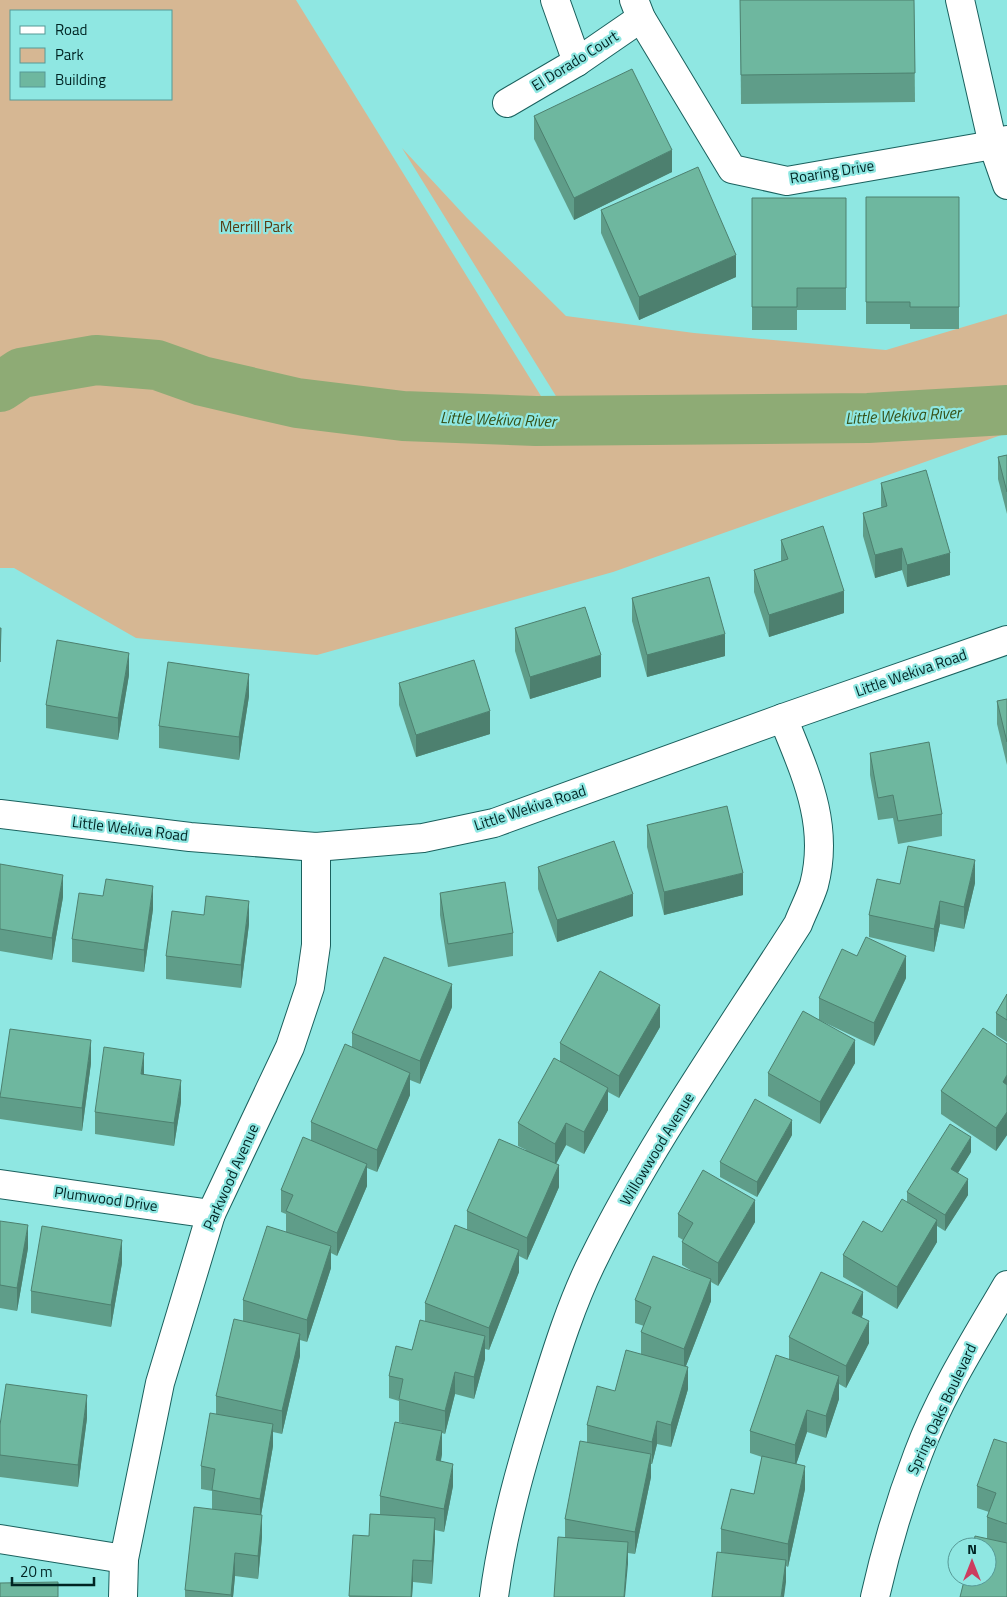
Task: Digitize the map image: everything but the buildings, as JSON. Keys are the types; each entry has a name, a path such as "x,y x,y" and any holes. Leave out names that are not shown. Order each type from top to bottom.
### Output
{"street":[{"path":"555,0 577,62"},
{"path":"960,0 1000,143 1007,185"},
{"name":"El Dorado Court","path":"507,103 577,62 638,9"},
{"name":"Roaring Drive","path":"638,9 732,169 787,181 1000,143"},
{"name":"Little Wekiva Road","path":"0,814 190,837 316,847 423,838 494,823 783,718 1007,640"},
{"name":"Willowwood Avenue","path":"494,1597 501,1547 523,1459 555,1354 592,1261 653,1152 798,924 814,885 820,841 813,794 783,718"},
{"name":"Parkwood Avenue","path":"123,1597 124,1559 160,1384 211,1214 290,1047 310,987 316,945 316,847"},
{"name":"Plumwood Drive","path":"0,1184 211,1214"},
{"name":"Spring Oaks Boulevard","path":"876,1597 889,1536 918,1452 962,1361 1007,1286"},
{"path":"0,1539 124,1559"}],"green space":[{"name":"Merrill Park","path":"0,0 296,0 549,409 444,409 305,394 156,362 97,357 15,372 0,379"},
{"path":"402,148 467,218 566,316 694,333 886,350 1007,314 1007,433 613,572 317,655 136,638 14,568 0,568 0,394 19,385 97,371 154,376 304,408 444,422 549,422 556,420 561,409 559,401"}],"waterway":[{"name":"Little Wekiva River","path":"0,387 21,373 96,360 157,365 202,381 297,403 403,416 536,421 868,418 1007,410"}]}
